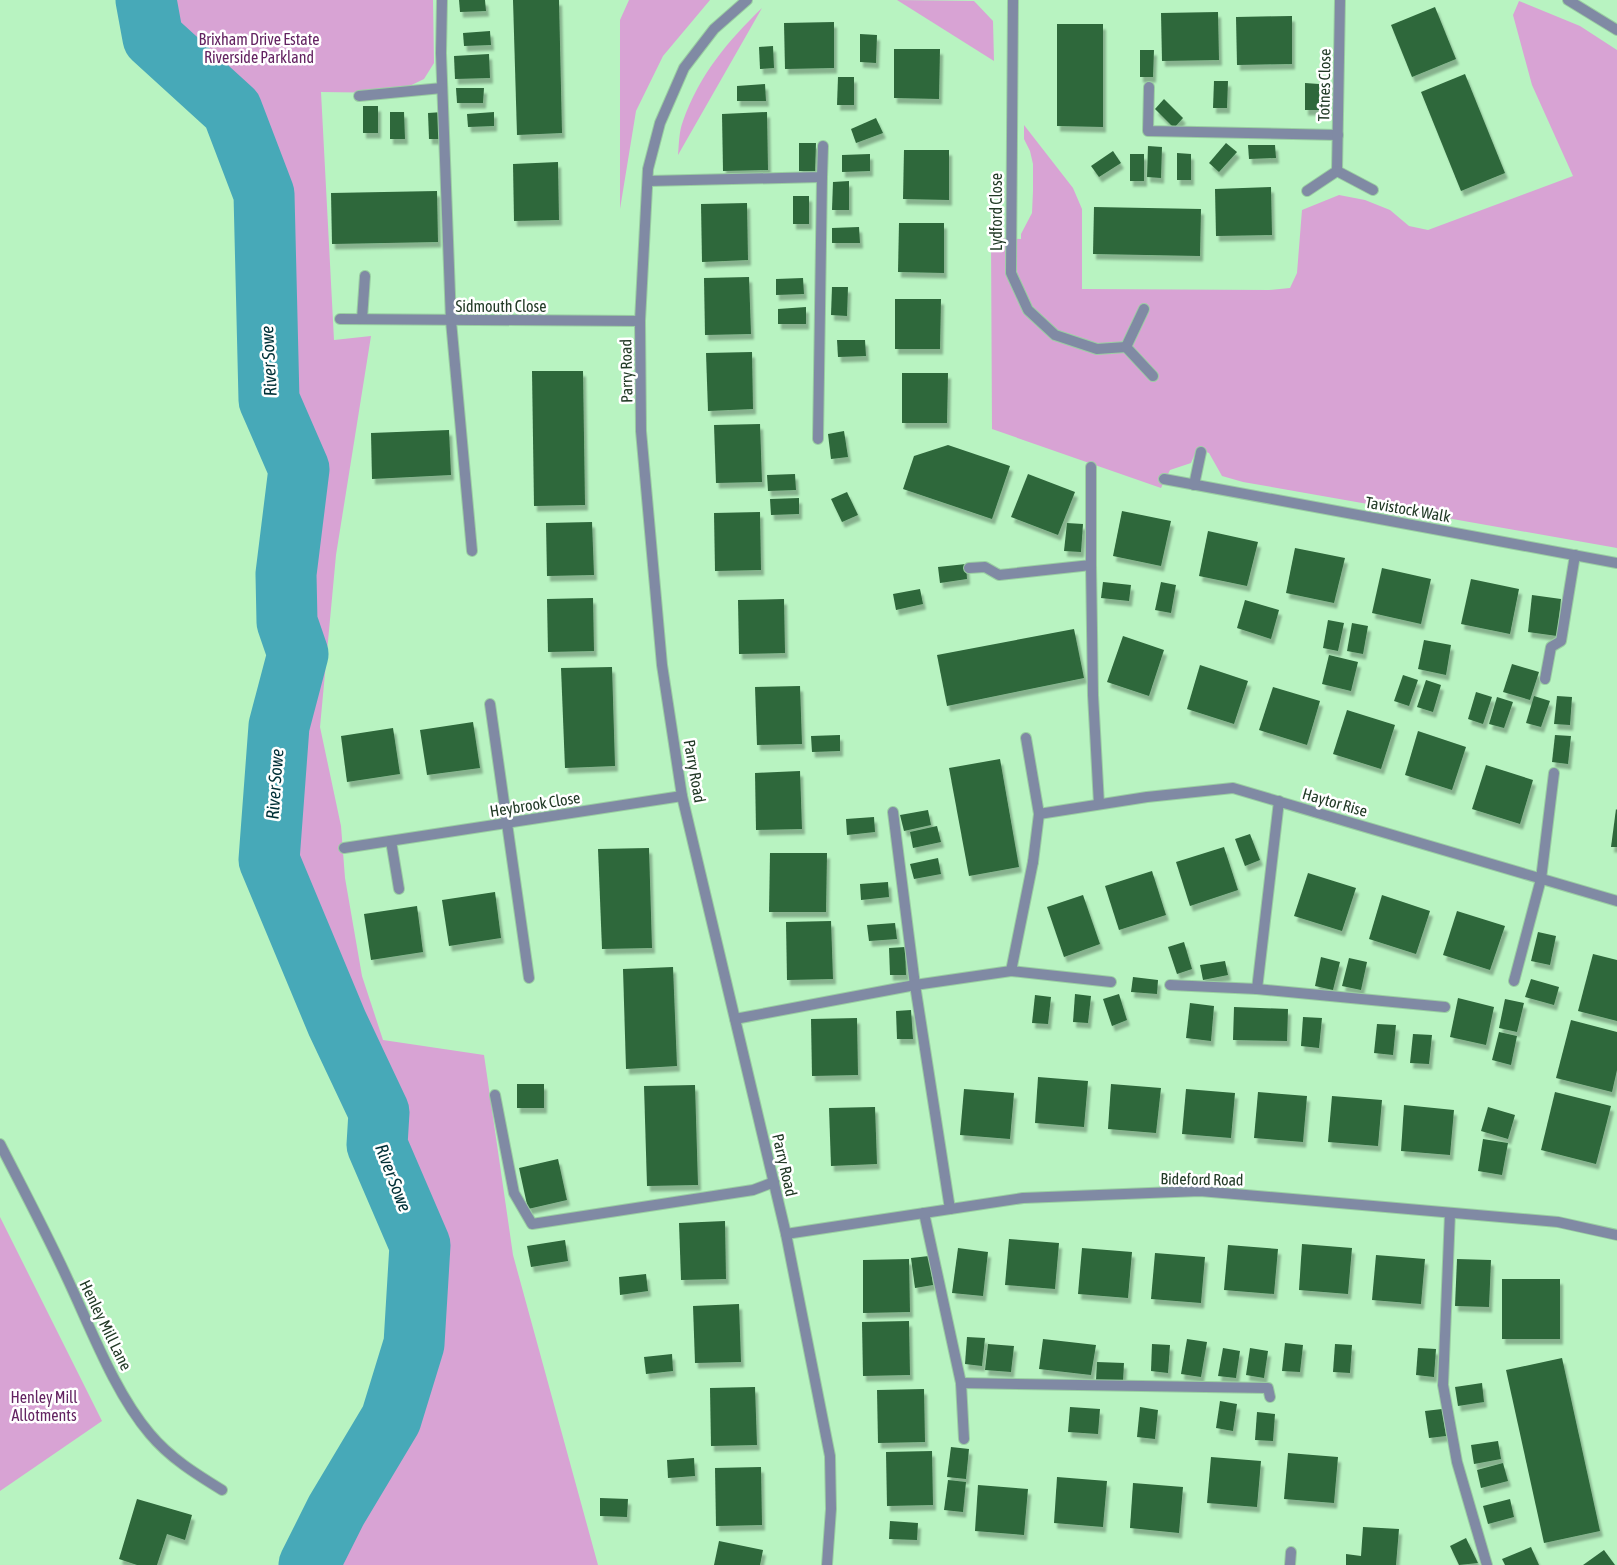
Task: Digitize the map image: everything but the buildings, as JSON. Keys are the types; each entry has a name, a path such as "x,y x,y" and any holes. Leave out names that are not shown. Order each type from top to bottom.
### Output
{"street":[{"path":"442,0 442,88 451,321 472,551"},
{"name":"Parry Road","path":"747,0 714,29 684,68 660,123 648,181 640,321 642,431 662,666 682,796 786,1234 830,1456 831,1509 827,1565"},
{"name":"Lydford Close","path":"1013,0 1011,273 1028,310 1055,335 1097,348 1126,347"},
{"name":"Totnes Close","path":"1337,171 1340,0"},
{"path":"1568,0 1617,30"},
{"path":"1150,87 1148,131 1338,134"},
{"path":"359,96 442,88"},
{"path":"818,439 823,146"},
{"path":"1307,191 1337,171 1373,190"},
{"path":"648,181 822,177"},
{"path":"362,319 365,276"},
{"path":"1144,309 1126,347 1153,376"},
{"name":"Sidmouth Close","path":"340,319 640,321"},
{"path":"1194,485 1201,452"},
{"path":"1091,467 1093,695 1098,804"},
{"name":"Tavistock Walk","path":"1164,479 1617,563"},
{"path":"1546,679 1551,647 1561,641 1575,555"},
{"path":"969,568 985,567 999,575 1091,565"},
{"path":"490,704 529,978"},
{"path":"1011,971 1033,862 1039,814 1026,738"},
{"path":"1514,981 1541,879 1554,773"},
{"name":"Haytor Rise","path":"1039,814 1098,804 1233,788 1617,901"},
{"name":"Heybrook Close","path":"344,848 682,796"},
{"path":"1257,989 1279,801"},
{"path":"893,812 915,985 950,1209"},
{"path":"391,841 399,889"},
{"path":"735,1019 915,985 1011,971 1110,982"},
{"path":"1170,985 1257,989 1445,1007"},
{"path":"495,1095 514,1194 532,1224 752,1190 774,1182"},
{"name":"Henley Mill Lane","path":"0,1144 51,1242 103,1356 130,1406 150,1435 177,1460 222,1490"},
{"name":"Bideford Road","path":"786,1234 1024,1198 1200,1190 1558,1222 1617,1234"},
{"path":"924,1213 961,1383 964,1439"},
{"path":"1450,1213 1443,1385 1457,1462 1488,1565"},
{"path":"961,1383 1268,1388 1270,1397"},
{"path":"1290,1565 1291,1552"}],"green space":[{"name":"Brixham Drive Estate Riverside Parkland","path":"162,0 433,0 434,63 424,79 395,93 321,92 334,340 371,336 336,555 320,727 341,826 345,878 362,976 383,1040 484,1055 513,1255 598,1565 318,1565 323,1553 348,1519 405,1424 411,1385 423,1347 436,1255 431,1233 403,1168 387,1147 388,1110 341,1016 290,887 283,854 290,761 312,645 297,607 296,579 306,544 306,466 280,398 278,368 284,317 276,169 258,116 242,98 186,53 167,29"},
{"path":"629,0 710,0 663,56 636,111 620,209 620,20"},
{"path":"897,0 974,1 993,21 994,61"},
{"path":"1519,1 1580,26 1617,50 1617,548 1243,482 1222,476 1209,453 1197,449 1191,463 1170,470 1161,488 992,429 991,238 1021,239 1021,234 1032,213 1033,164 1030,151 1024,139 1024,125 1073,188 1082,209 1082,289 1269,290 1290,288 1297,273 1302,210 1339,195 1365,200 1390,210 1409,226 1428,230 1573,176 1532,85 1513,15"},
{"path":"762,8 678,155 682,125 690,104 706,74 737,33"},
{"name":"Henley Mill Allotments","path":"0,1217 102,1421 0,1491"}],"waterway":[{"name":"River Sowe","path":"146,0 153,38 232,110 264,194 269,400 299,469 286,574 287,622 298,654 279,726 269,860 337,1023 379,1112 377,1145 420,1245 414,1344 391,1419 336,1511 309,1565"}]}
